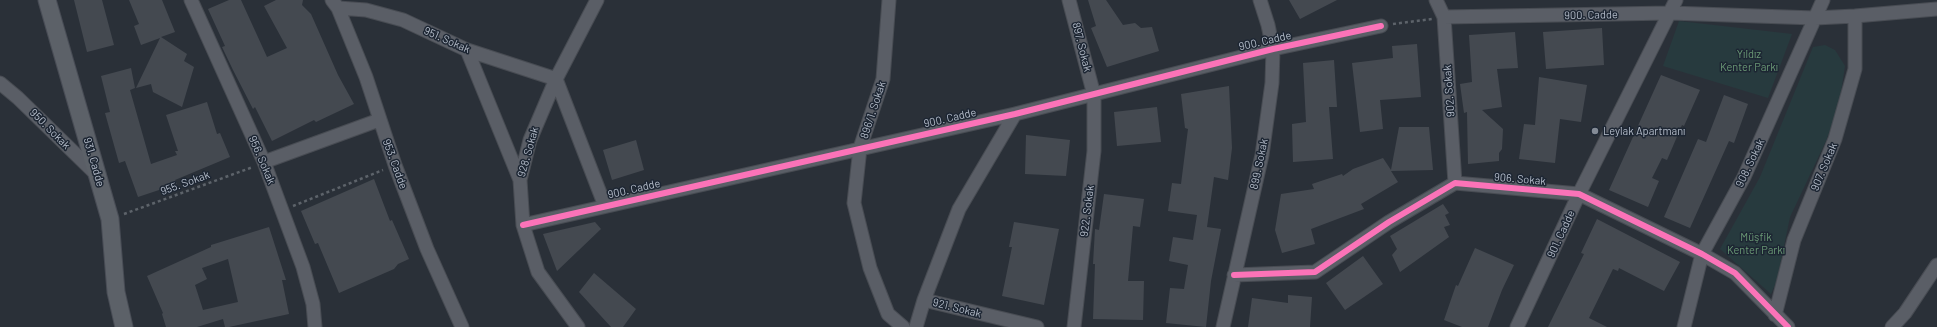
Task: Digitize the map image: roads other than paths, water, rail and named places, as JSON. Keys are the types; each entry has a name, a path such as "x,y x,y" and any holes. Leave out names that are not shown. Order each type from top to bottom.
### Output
{"main road":[{"name":"931. Cadde","path":"47,0 110,219 116,292 124,327"}],"street":[{"name":"956. Sokak","path":"191,0 264,162 303,267 313,304 315,327"},
{"name":"928. Sokak","path":"578,327 538,272 523,225 520,180 530,140 556,80 597,0"},
{"name":"896/1. Sokak","path":"889,0 883,79 860,148 854,203 870,268 888,314 903,327"},
{"name":"897. Sokak","path":"1069,0 1094,95"},
{"name":"899. Sokak","path":"1222,327 1262,154 1272,83 1273,49 1268,25 1260,0"},
{"name":"902. Sokak","path":"1436,0 1444,17 1455,183"},
{"name":"901. Cadde","path":"1517,327 1579,194 1676,0"},
{"name":"908. Sokak","path":"1684,327 1702,254 1744,177 1823,0"},
{"name":"951. Sokak","path":"335,4 366,10 403,20 467,50 556,80"},
{"name":"953. Cadde","path":"335,4 366,77 395,166 427,249 462,327"},
{"name":"900. Cadde","path":"1444,17 1670,14 1815,18 1937,9"},
{"name":"907. Sokak","path":"1775,315 1794,240 1835,139 1855,69 1855,16"},
{"name":"900. Cadde","path":"523,225 1015,114 1273,49 1381,26"},
{"path":"467,50 520,180"},
{"path":"556,80 605,206"},
{"name":"950. Sokak","path":"0,83 18,98 98,176"},
{"name":"922. Sokak","path":"1074,327 1094,151 1094,95"},
{"path":"916,327 924,300 958,209 1015,114"},
{"path":"264,162 379,120"},
{"path":"1234,275 1315,272 1389,222 1455,183"},
{"name":"906. Sokak","path":"1455,183 1579,194 1702,254 1735,273 1788,327"},
{"path":"1892,327 1905,313 1937,266"},
{"name":"921. Sokak","path":"924,300 1037,327"}],"place":[{"name":"Leylak Apartmanı","path":"1595,131"}],"park label":[{"name":"Yıldız Kenter Parkı","path":"1749,60"},
{"name":"Müşfik Kenter Parkı","path":"1756,243"}]}
